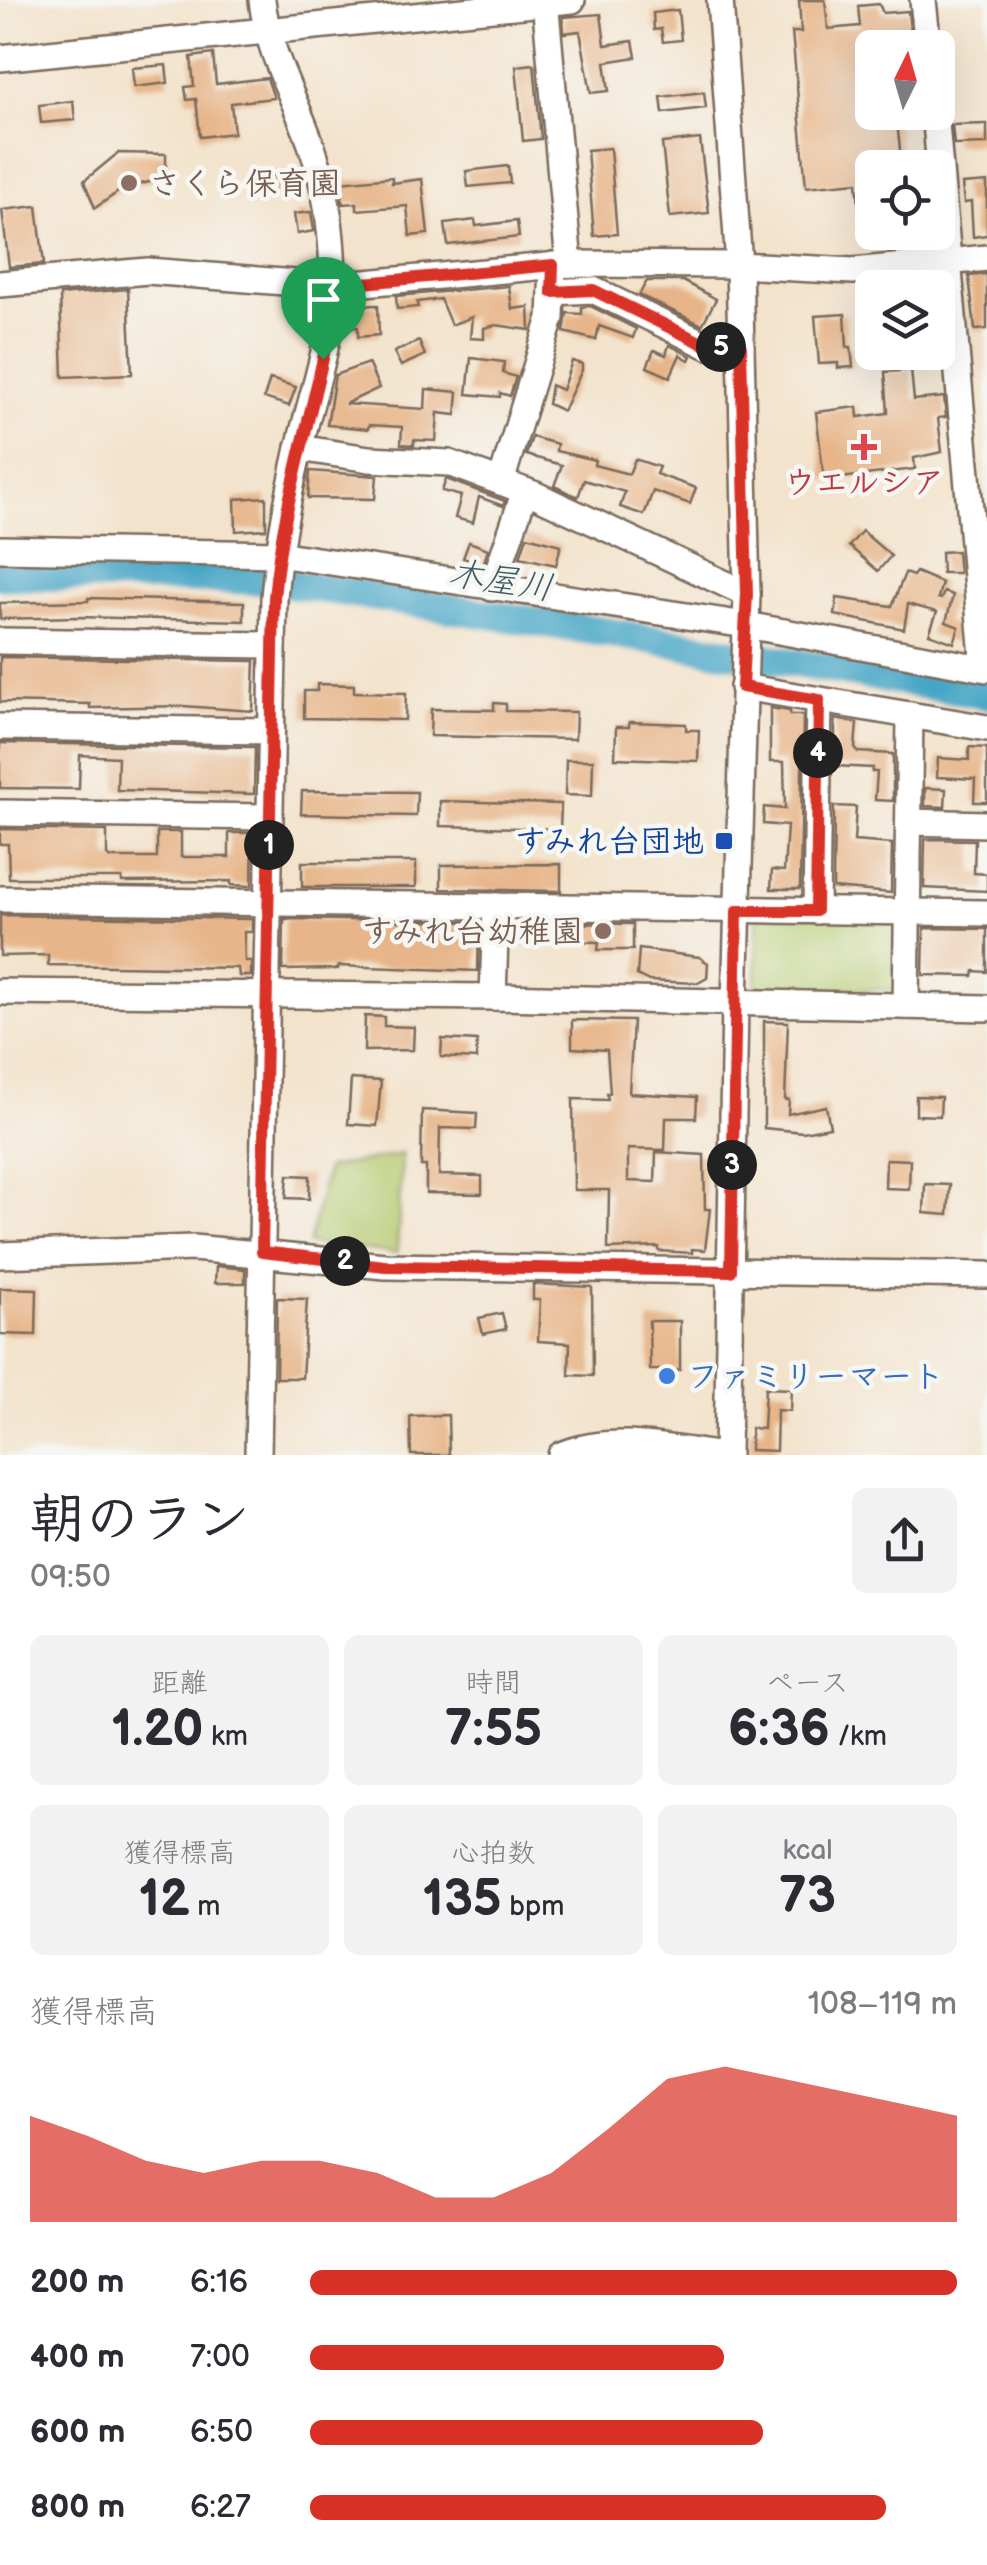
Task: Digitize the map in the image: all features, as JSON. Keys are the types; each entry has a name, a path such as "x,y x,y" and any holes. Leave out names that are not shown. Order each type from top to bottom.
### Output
{"street":[{"path":"258,1455 274,598 278,554 323,359 333,286 326,202 314,151 265,32 262,0"},
{"path":"0,58 572,0"},
{"path":"720,0 739,264 747,594 727,1455"},
{"path":"924,0 926,30"},
{"path":"492,588 552,318 552,292 561,265 545,1"},
{"path":"0,549 278,554 986,668 937,130"},
{"path":"0,284 148,271 333,286 561,265 739,264 853,271 987,258"},
{"path":"552,292 593,290 708,346 741,347"},
{"path":"300,448 369,459 450,462 747,594"},
{"path":"0,641 273,645"},
{"path":"743,684 987,728"},
{"path":"816,911 819,700"},
{"path":"906,1006 910,715"},
{"path":"0,727 271,731"},
{"path":"0,813 270,817"},
{"path":"908,822 987,824"},
{"path":"0,899 987,913"},
{"path":"493,997 496,906"},
{"path":"0,992 987,1008"},
{"path":"0,1256 194,1248 385,1266 987,1275"},
{"path":"562,1455 578,1448 629,1443 717,1455"}],"green space":[{"path":"757,914 899,916 899,990 756,989"},
{"path":"402,1154 397,1253 308,1244 327,1168"}],"building":[{"path":"799,0 825,0 828,29 860,26 858,6 879,4 883,13 908,11 910,30 855,30 855,130 898,130 900,150 855,150 855,182 806,187 792,32 801,32"},
{"path":"678,10 681,40 663,42 661,29 654,30 653,13"},
{"path":"601,14 605,45 633,41 636,57 605,62 609,91 591,93 580,31 564,33 563,17"},
{"path":"213,54 216,84 267,78 274,98 231,103 234,133 200,137 196,99 187,100 185,87 194,86 191,57"},
{"path":"534,64 541,139 523,141 516,66"},
{"path":"166,65 168,83 134,87 132,68"},
{"path":"704,92 706,108 663,113 661,97"},
{"path":"73,101 75,120 41,123 39,105"},
{"path":"987,124 987,144 954,145 955,125"},
{"path":"700,139 709,213 670,217 662,143"},
{"path":"610,148 617,234 594,236 587,150"},
{"path":"118,153 166,154 166,178 124,188 95,208 84,181"},
{"path":"508,166 510,183 468,187 466,171"},
{"path":"295,172 298,192 254,197 252,178"},
{"path":"392,177 392,183 422,179 428,234 410,236 407,206 357,210 357,203 343,204 339,182"},
{"path":"987,182 987,235 973,237 971,202 964,203 962,184"},
{"path":"37,206 44,264 9,267 2,210"},
{"path":"311,212 314,231 297,234 294,214"},
{"path":"475,220 476,226 517,221 519,237 448,245 445,224"},
{"path":"987,274 987,329 975,330 969,276"},
{"path":"647,281 683,281 716,299 702,325 639,295"},
{"path":"509,286 512,309 529,307 530,330 496,325 484,328 484,339 470,338 472,317 451,325 440,299 397,309 396,296"},
{"path":"128,289 132,374 63,377 60,295"},
{"path":"378,305 379,335 358,337 358,327 345,328 348,306"},
{"path":"590,306 636,329 633,338 599,326 596,340 564,332 567,313 582,314 582,307"},
{"path":"845,314 853,367 819,364 815,316"},
{"path":"419,341 425,355 401,366 394,352"},
{"path":"669,345 691,356 689,360 680,355 670,377 647,367 654,350 666,355"},
{"path":"471,358 504,362 503,373 516,377 510,396 467,394"},
{"path":"572,361 582,364 582,370 563,411 548,404 551,385 562,390"},
{"path":"368,363 379,388 345,404 425,409 426,389 458,392 456,415 438,413 436,441 401,444 402,427 327,425 335,375"},
{"path":"911,370 914,400 944,397 946,417 938,418 942,452 914,458 915,469 824,480 816,412 857,407 858,417 888,413 885,372"},
{"path":"270,379 296,387 289,406 264,398"},
{"path":"532,437 557,444 556,451 595,460 594,465 629,474 635,459 659,467 656,474 696,488 690,504 653,491 644,515 620,507 625,492 584,480 578,497 554,486 562,465 526,455"},
{"path":"310,471 377,476 375,499 308,498"},
{"path":"446,479 505,501 503,506 479,497 473,523 455,518 461,496 442,491"},
{"path":"266,497 266,529 236,531 235,499"},
{"path":"862,531 891,556 878,571 849,546"},
{"path":"527,536 561,545 556,565 520,557"},
{"path":"469,542 488,549 483,565 463,558"},
{"path":"957,551 959,573 942,573 941,552"},
{"path":"916,572 942,583 938,598 944,592 953,595 946,622 959,627 954,643 929,634 937,612 908,604 904,629 835,615 837,598 892,606 905,573 913,576"},
{"path":"88,598 244,602 244,621 0,619 0,603"},
{"path":"0,657 255,661 253,711 0,702"},
{"path":"317,684 354,685 354,692 406,693 405,720 304,718 304,691 317,691"},
{"path":"494,703 506,704 506,711 576,712 575,739 430,736 431,709 494,710"},
{"path":"770,708 803,715 800,889 771,889 772,870 784,871 787,826 763,824 764,807 785,809 784,762 770,762"},
{"path":"835,719 857,723 858,752 893,754 893,801 875,800 877,772 872,772 873,768 835,766"},
{"path":"629,722 686,724 686,730 699,730 698,761 615,758 616,727 629,727"},
{"path":"0,743 255,747 254,794 117,790 118,757 80,755 79,789 0,788"},
{"path":"969,747 987,748 987,802 974,802 975,779 937,777 938,758 969,760"},
{"path":"566,760 593,760 592,796 565,795"},
{"path":"925,788 946,789 945,807 925,806"},
{"path":"302,791 417,792 416,816 301,814"},
{"path":"440,801 561,804 560,829 440,826"},
{"path":"834,806 856,807 854,841 892,844 891,893 833,888"},
{"path":"0,829 107,831 110,858 157,858 157,832 181,832 181,857 229,857 229,833 253,833 252,886 231,885 231,881 9,878 8,844 0,844"},
{"path":"925,839 975,840 974,873 987,874 987,891 924,888"},
{"path":"302,862 416,862 416,887 302,887"},
{"path":"561,864 561,891 441,889 441,865"},
{"path":"0,915 252,919 252,932 244,932 245,961 251,961 251,976 239,976 238,968 48,965 48,955 0,956"},
{"path":"284,919 479,922 478,971 338,966 283,970"},
{"path":"556,923 633,924 633,950 598,950 599,942 555,941"},
{"path":"924,928 987,929 987,972 974,971 973,976 923,975"},
{"path":"639,949 699,957 708,963 707,978 698,983 649,981 637,975"},
{"path":"365,1016 384,1017 384,1026 414,1027 413,1050 364,1051"},
{"path":"572,1020 633,1021 629,1093 697,1097 696,1118 666,1118 665,1150 628,1149 628,1181 655,1182 656,1152 704,1155 705,1209 710,1209 705,1250 692,1249 692,1253 659,1251 659,1247 608,1249 609,1190 574,1190 573,1099 608,1100 607,1050 572,1048"},
{"path":"764,1021 788,1022 788,1114 826,1106 830,1127 803,1132 764,1128"},
{"path":"442,1039 477,1041 476,1059 441,1057"},
{"path":"351,1079 381,1081 377,1126 348,1124"},
{"path":"916,1096 941,1097 940,1116 916,1115"},
{"path":"422,1110 477,1113 476,1129 440,1128 439,1175 482,1176 482,1194 426,1193 426,1166 421,1166"},
{"path":"886,1159 910,1160 909,1189 885,1188"},
{"path":"288,1175 310,1176 309,1199 286,1198"},
{"path":"925,1184 950,1185 948,1215 924,1213"},
{"path":"216,1266 245,1269 245,1283 215,1283"},
{"path":"533,1284 592,1287 593,1376 569,1375 570,1343 538,1341 540,1300 533,1300"},
{"path":"0,1288 37,1289 36,1335 0,1334"},
{"path":"277,1298 307,1299 302,1378 276,1378"},
{"path":"502,1313 506,1329 483,1334 479,1318"},
{"path":"649,1321 680,1321 680,1370 650,1370"},
{"path":"765,1388 791,1389 790,1411 777,1410 776,1451 750,1450 751,1428 763,1429"},
{"path":"448,1415 449,1455 411,1455 410,1416"}],"waterway":[{"name":"木屋川","path":"0,575 267,580 987,695"}],"place":[{"name":"さくら保育園","path":"129,183"},
{"name":"ウエルシア","path":"864,447"},
{"name":"すみれ台団地","path":"724,841"},
{"name":"すみれ台幼稚園","path":"603,931"},
{"name":"ファミリーマート","path":"667,1376"}],"route":[{"path":"553,265 552,292 593,290 708,346 741,347 747,594 742,687 819,700 816,911 737,911 731,1271 385,1266 262,1252 274,598 278,554 323,359 333,286 553,265"}]}
